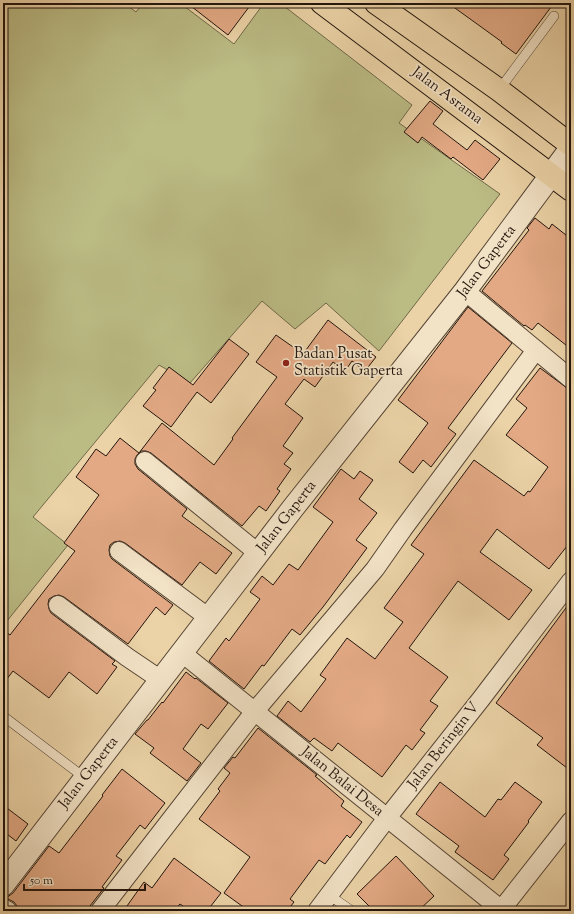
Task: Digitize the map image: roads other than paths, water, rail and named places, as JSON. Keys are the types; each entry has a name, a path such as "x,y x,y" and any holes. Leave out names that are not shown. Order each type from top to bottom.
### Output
{"highway":[{"name":"Jalan Asrama","path":"322,3 571,190"},
{"path":"376,3 498,90 571,145"}],"street":[{"name":"Jalan Gaperta","path":"3,885 258,554 465,291 571,148"},
{"path":"465,291 571,379"},
{"path":"100,911 255,711 375,569 536,350"},
{"path":"145,461 258,554"},
{"path":"119,551 209,618"},
{"name":"Jalan Beringin V","path":"318,911 329,894 387,818 481,699 571,581"},
{"path":"58,605 126,656 161,680"},
{"name":"Jalan Balai Desa","path":"182,653 502,910"},
{"path":"502,910 571,821"},
{"path":"3,908 8,911"}],"lane":[{"path":"498,90 554,16"},
{"path":"3,716 85,779"},
{"path":"329,894 352,911"}],"place":[{"name":"Badan Pusat Statistik Gaperta","path":"286,363"}]}
